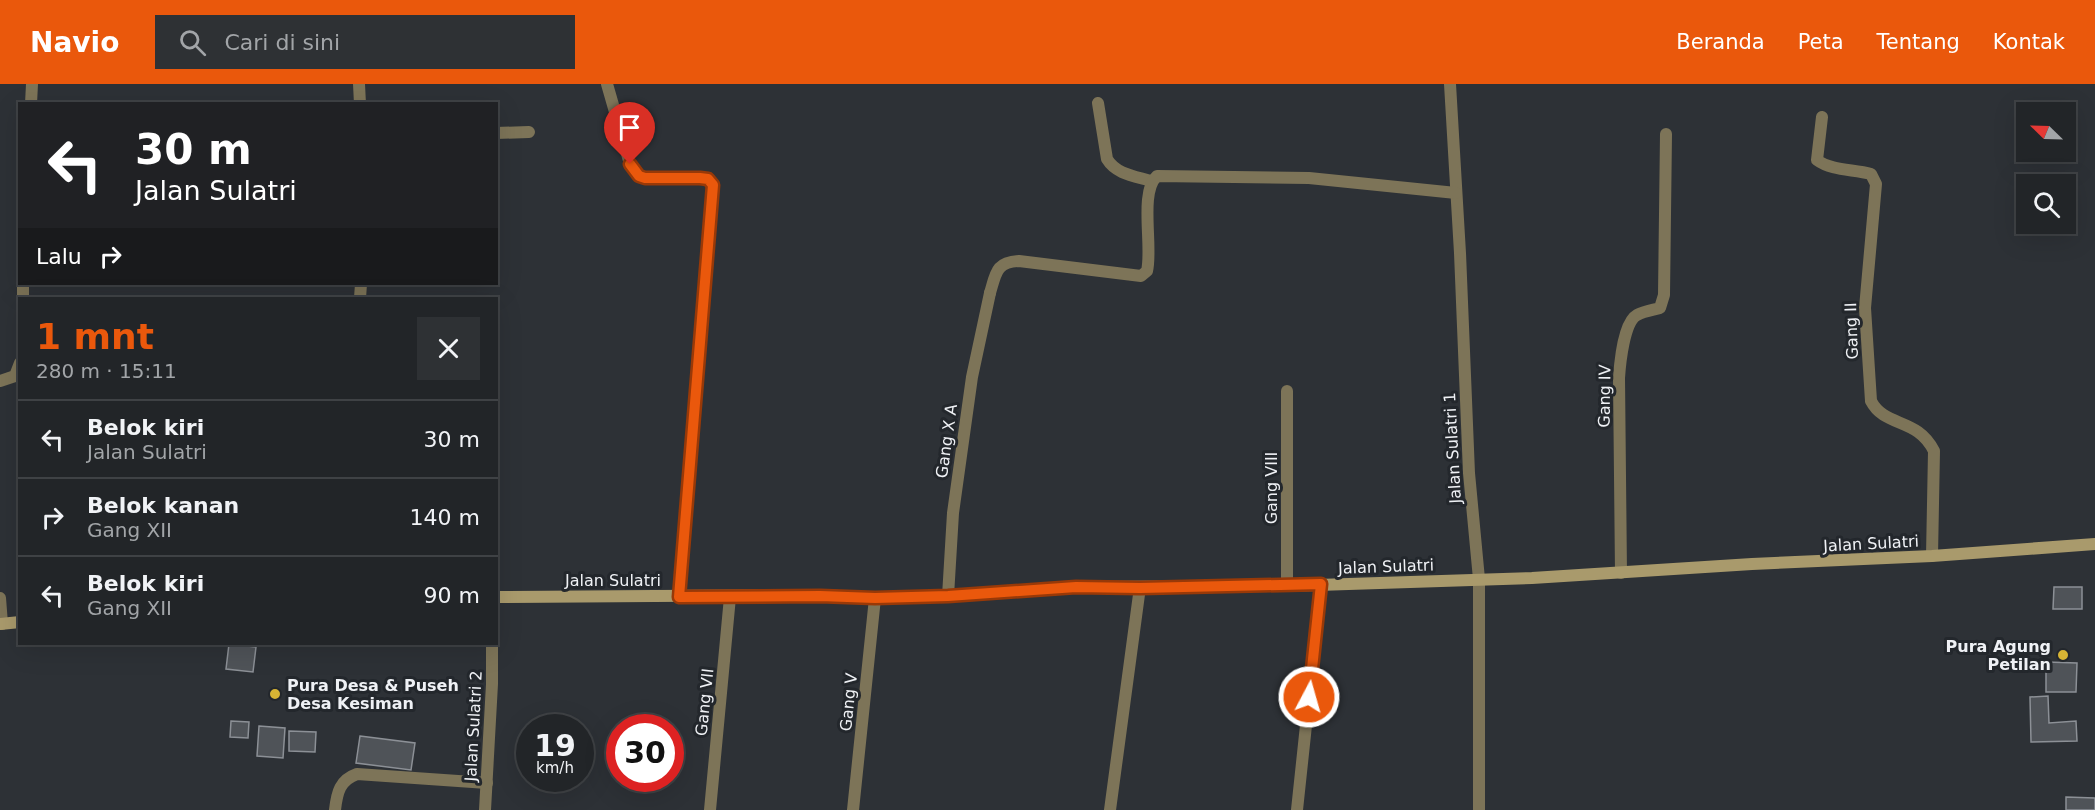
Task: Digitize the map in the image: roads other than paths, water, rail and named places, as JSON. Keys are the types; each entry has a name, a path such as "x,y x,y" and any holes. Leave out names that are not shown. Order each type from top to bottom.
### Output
{"main road":[{"name":"Jalan Sulatri","path":"498,597 820,596 875,598 948,596 1076,587 1287,586 1621,573 1752,564 1932,556 2095,544"},
{"path":"1,624 18,622"}],"street":[{"path":"31,102 32,84"},
{"path":"359,84 360,102"},
{"path":"607,84 630,164 639,176 645,178 700,178 708,179 713,185 679,597"},
{"name":"Jalan Sulatri 1","path":"1450,84 1469,473 1479,579 1479,810"},
{"path":"1098,103 1107,159 1111,165 1119,172 1151,182 1157,176 1170,175 1309,178 1456,193"},
{"name":"Gang II","path":"1822,117 1817,160 1823,165 1871,174 1876,184 1865,308 1871,401 1880,413 1915,428 1928,439 1934,451 1932,556"},
{"path":"498,133 529,132"},
{"name":"Gang IV","path":"1621,573 1619,378 1622,351 1631,320 1637,315 1660,308 1664,295 1666,134"},
{"name":"Gang X A","path":"948,596 956,491 972,377 990,293 1000,266 1006,262 1019,261 1141,276 1147,272 1150,259 1148,195 1151,182"},
{"path":"0,381 15,376 18,368"},
{"name":"Gang VIII","path":"1287,391 1287,586"},
{"path":"1297,810 1321,584"},
{"path":"1110,810 1140,588"},
{"name":"Gang VII","path":"710,810 730,597"},
{"path":"0,598 1,624"},
{"name":"Gang V","path":"853,810 875,598"},
{"name":"Jalan Sulatri 2","path":"485,810 492,645"},
{"path":"335,810 336,798 341,786 348,777 357,774 487,783"}],"place":[{"name":"Pura Agung Petilan","path":"2063,655"},
{"name":"Pura Desa & Puseh Desa Kesiman","path":"275,694"}]}
